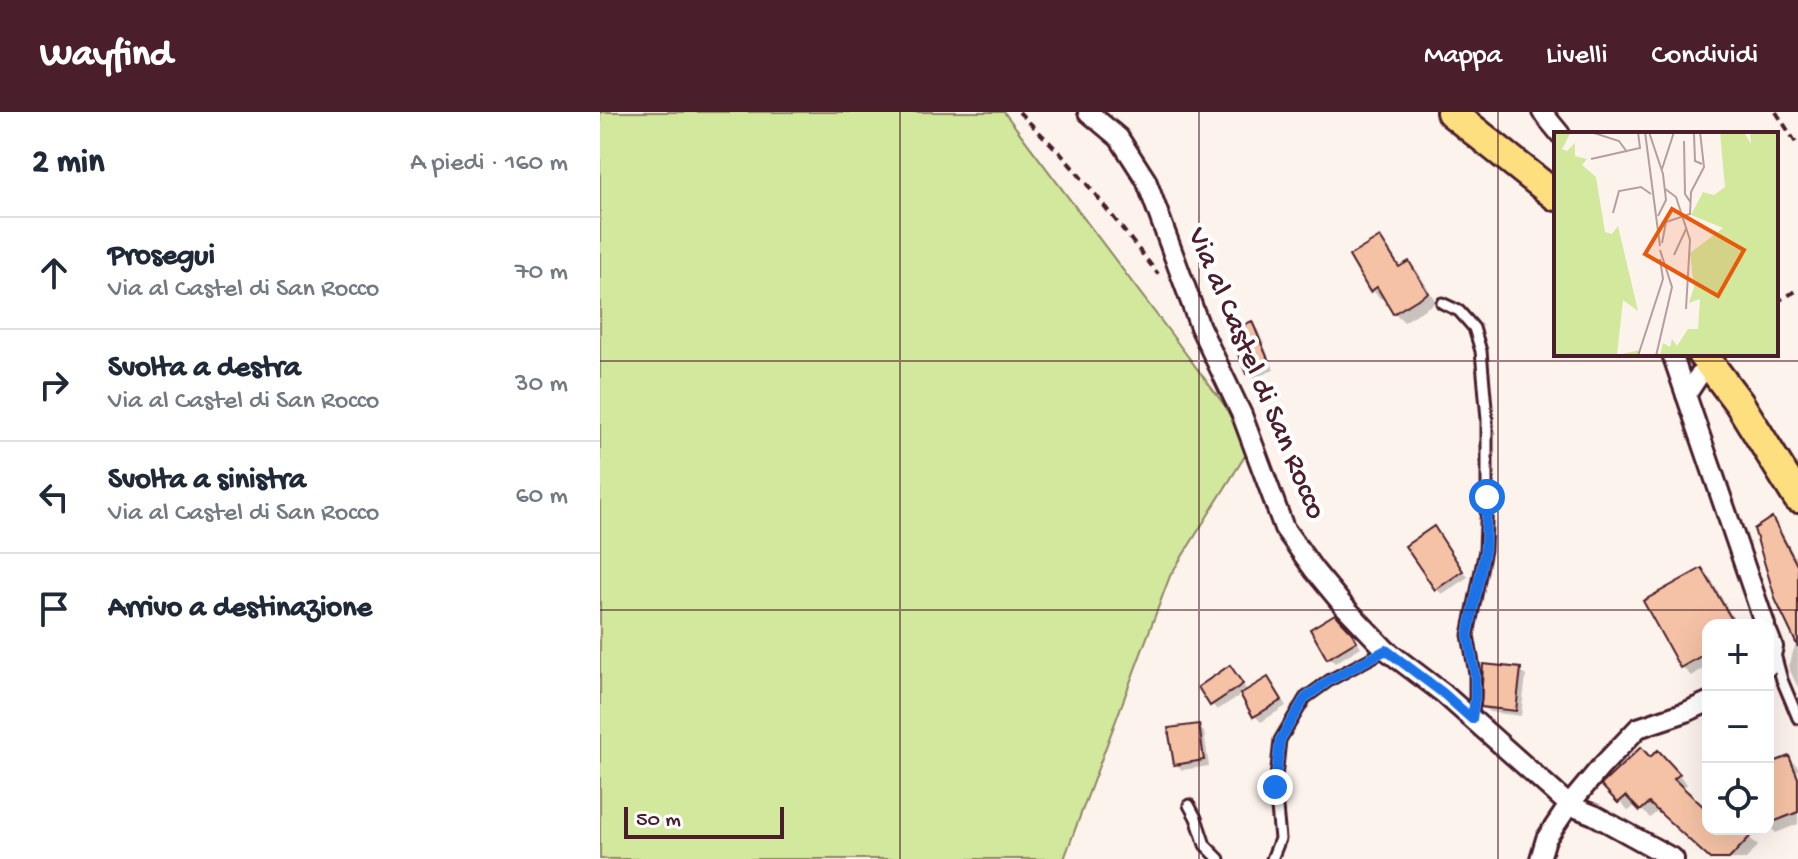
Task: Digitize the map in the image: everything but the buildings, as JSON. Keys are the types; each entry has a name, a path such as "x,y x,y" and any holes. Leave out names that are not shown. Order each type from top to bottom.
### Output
{"main road":[{"path":"1451,112 1554,194"},
{"path":"1703,358 1739,403 1798,498"}],"street":[{"name":"Via al Castel di San Rocco","path":"1088,112 1119,138 1146,180 1200,327 1242,415 1284,528 1314,570 1386,650 1443,693 1569,805 1594,815 1674,859"},
{"path":"1542,112 1558,132"},
{"path":"1673,356 1763,619"},
{"path":"1686,395 1698,377 1703,358"},
{"path":"1540,859 1546,839 1569,805 1638,728 1702,705"}],"lane":[{"path":"1442,303 1459,311 1474,328 1481,351 1487,419 1485,550 1468,635 1475,674 1472,719"},
{"path":"1272,859 1280,839 1275,787 1280,740 1305,698 1330,680 1386,650"},
{"path":"1774,659 1798,718"},
{"path":"1189,805 1205,845 1219,859"}],"path":[{"path":"1019,112 1091,189 1162,279"},
{"path":"1776,112 1798,146"},
{"path":"1778,301 1798,290"}],"green space":[{"path":"600,112 1004,112 1253,443 1170,576 1064,859 600,859"}],"route":[{"path":"1275,787 1280,740 1305,698 1330,680 1386,650 1472,719 1475,674 1468,635 1485,550 1487,497"}]}
